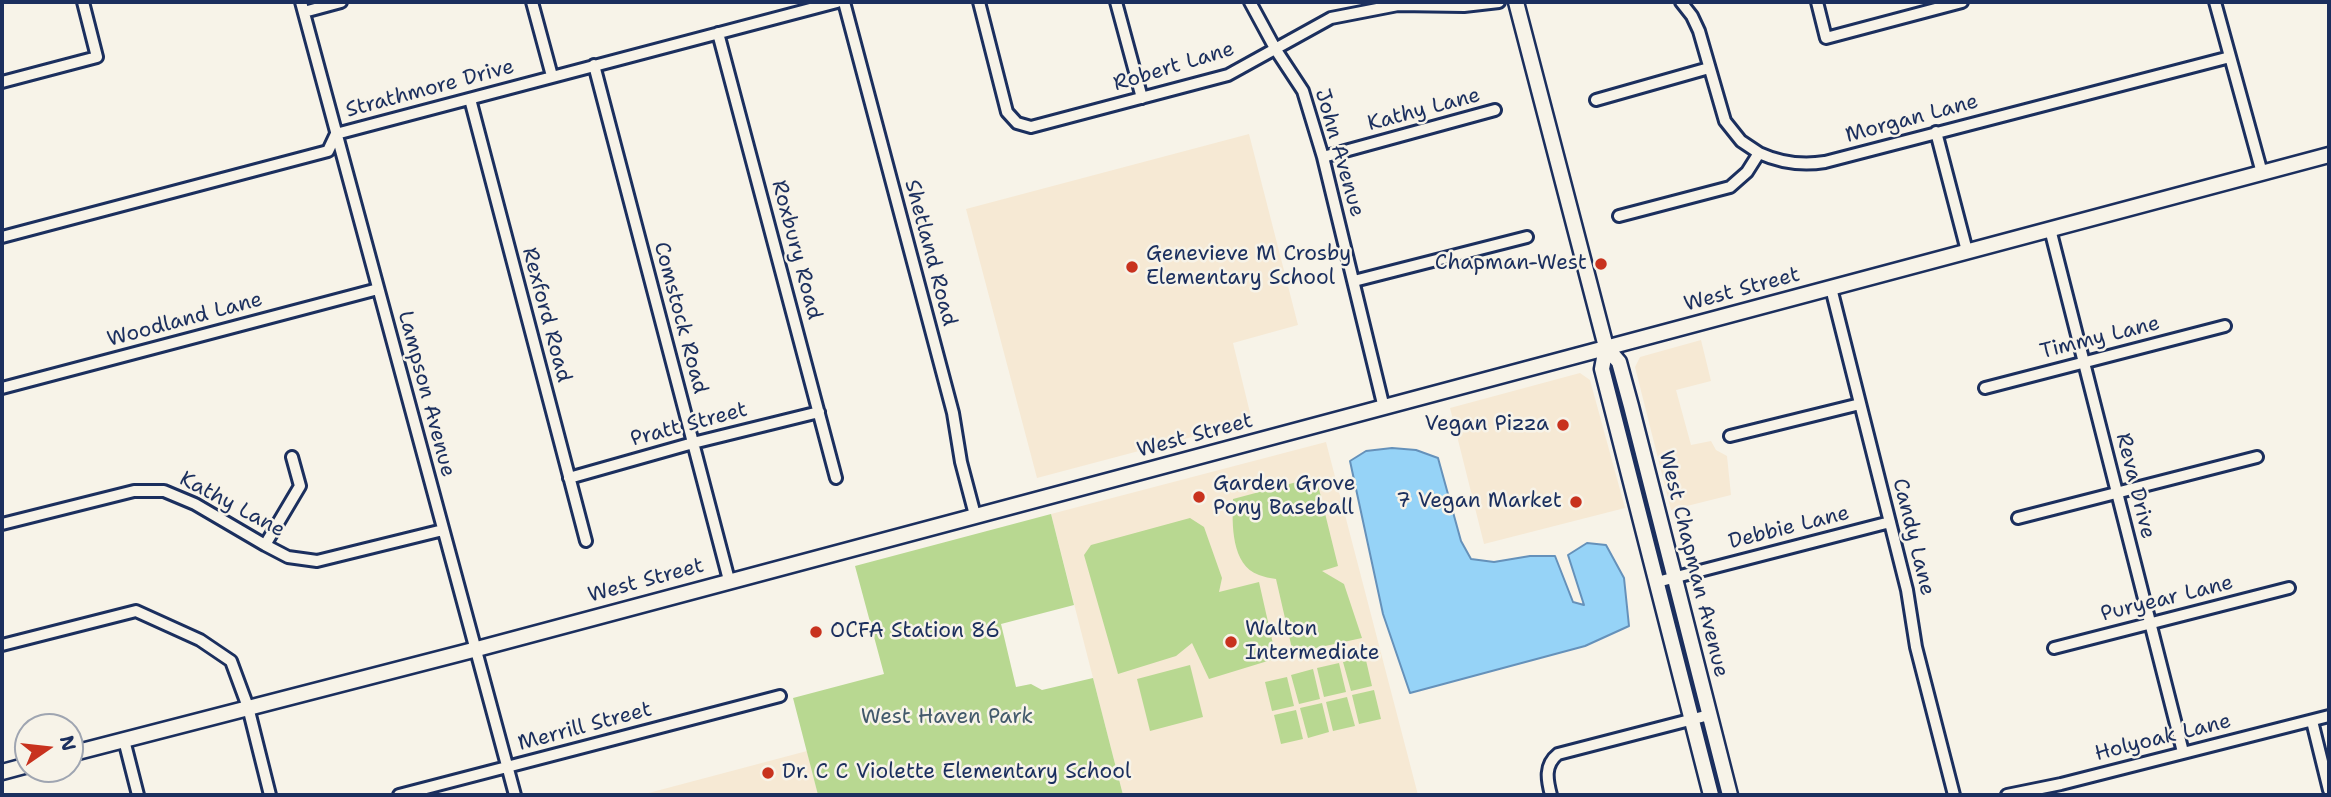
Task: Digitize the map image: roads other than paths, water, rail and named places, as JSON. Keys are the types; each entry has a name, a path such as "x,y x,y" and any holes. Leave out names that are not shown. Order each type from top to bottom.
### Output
{"main road":[{"name":"West Chapman Avenue","path":"1517,2 1606,347 1620,365 1730,795"},
{"name":"West Street","path":"84,750 477,649 2329,155"},
{"name":"West Chapman Avenue","path":"1606,347 1602,369 1711,795"}],"street":[{"path":"2,82 97,57 83,2"},
{"path":"303,7 341,2"},
{"path":"532,2 552,76"},
{"name":"Strathmore Drive","path":"2,237 328,151 336,134 837,2"},
{"name":"Shetland Road","path":"844,2 953,413 961,462 975,515"},
{"name":"Robert Lane","path":"979,2 1007,112 1017,124 1031,127 1228,75 1331,18 1398,5 1464,6 1499,2"},
{"path":"1116,2 1142,98"},
{"name":"John Avenue","path":"1250,2 1276,50 1303,91 1354,281 1384,408"},
{"path":"1619,216 1730,187 1747,172 1759,153 1741,141 1725,121 1696,23 1681,2"},
{"path":"1817,2 1826,38 1962,2"},
{"path":"2215,2 2262,173"},
{"name":"Lampson Avenue","path":"303,7 515,795"},
{"name":"Roxbury Road","path":"718,33 836,478"},
{"name":"Morgan Lane","path":"1759,153 1782,162 1809,164 2230,57"},
{"name":"Comstock Road","path":"594,65 729,580"},
{"path":"1596,100 1709,68"},
{"name":"Rexford Road","path":"470,99 586,541"},
{"name":"Kathy Lane","path":"1322,157 1495,110"},
{"path":"1936,132 1968,251"},
{"name":"Reva Drive","path":"2050,229 2183,752"},
{"path":"1354,281 1527,237"},
{"name":"Candy Lane","path":"1830,288 1907,590 1916,647 1954,795"},
{"name":"Woodland Lane","path":"2,388 378,289"},
{"name":"Timmy Lane","path":"1985,388 2225,326"},
{"path":"1730,436 1860,404"},
{"name":"Pratt Street","path":"569,478 693,443 819,412"},
{"path":"265,545 300,486 292,457"},
{"path":"2018,518 2257,457"},
{"name":"Kathy Lane","path":"2,524 134,491 164,491 195,504 288,556 317,561 443,530"},
{"name":"Debbie Lane","path":"1657,582 1890,522"},
{"name":"Puryear Lane","path":"2054,648 2289,588"},
{"path":"2,645 136,611 200,640 231,662 248,707 270,795"},
{"name":"Merrill Street","path":"399,795 780,696"},
{"path":"1551,795 1548,767 1552,758 1564,751 1709,715"},
{"name":"Holyoak Lane","path":"2007,795 2061,784 2329,716"},
{"path":"2312,721 2329,790"},
{"path":"124,740 138,795"}],"water":[{"path":"1392,448 1416,450 1438,458 1461,541 1471,559 1494,562 1530,556 1555,556 1573,602 1584,605 1568,555 1587,543 1606,545 1624,578 1629,626 1585,646 1410,693 1383,614 1350,461 1366,451"}],"place":[{"name":"Chapman-West","path":"1601,264"},
{"name":"Genevieve M Crosby Elementary School","path":"1132,267"},
{"name":"Vegan Pizza","path":"1563,425"},
{"name":"Garden Grove Pony Baseball","path":"1199,497"},
{"name":"7 Vegan Market","path":"1576,502"},
{"name":"OCFA Station 86","path":"816,632"},
{"name":"Walton Intermediate","path":"1231,642"},
{"name":"Dr. C C Violette Elementary School","path":"768,773"}],"park label":[{"name":"West Haven Park","path":"947,718"}]}
